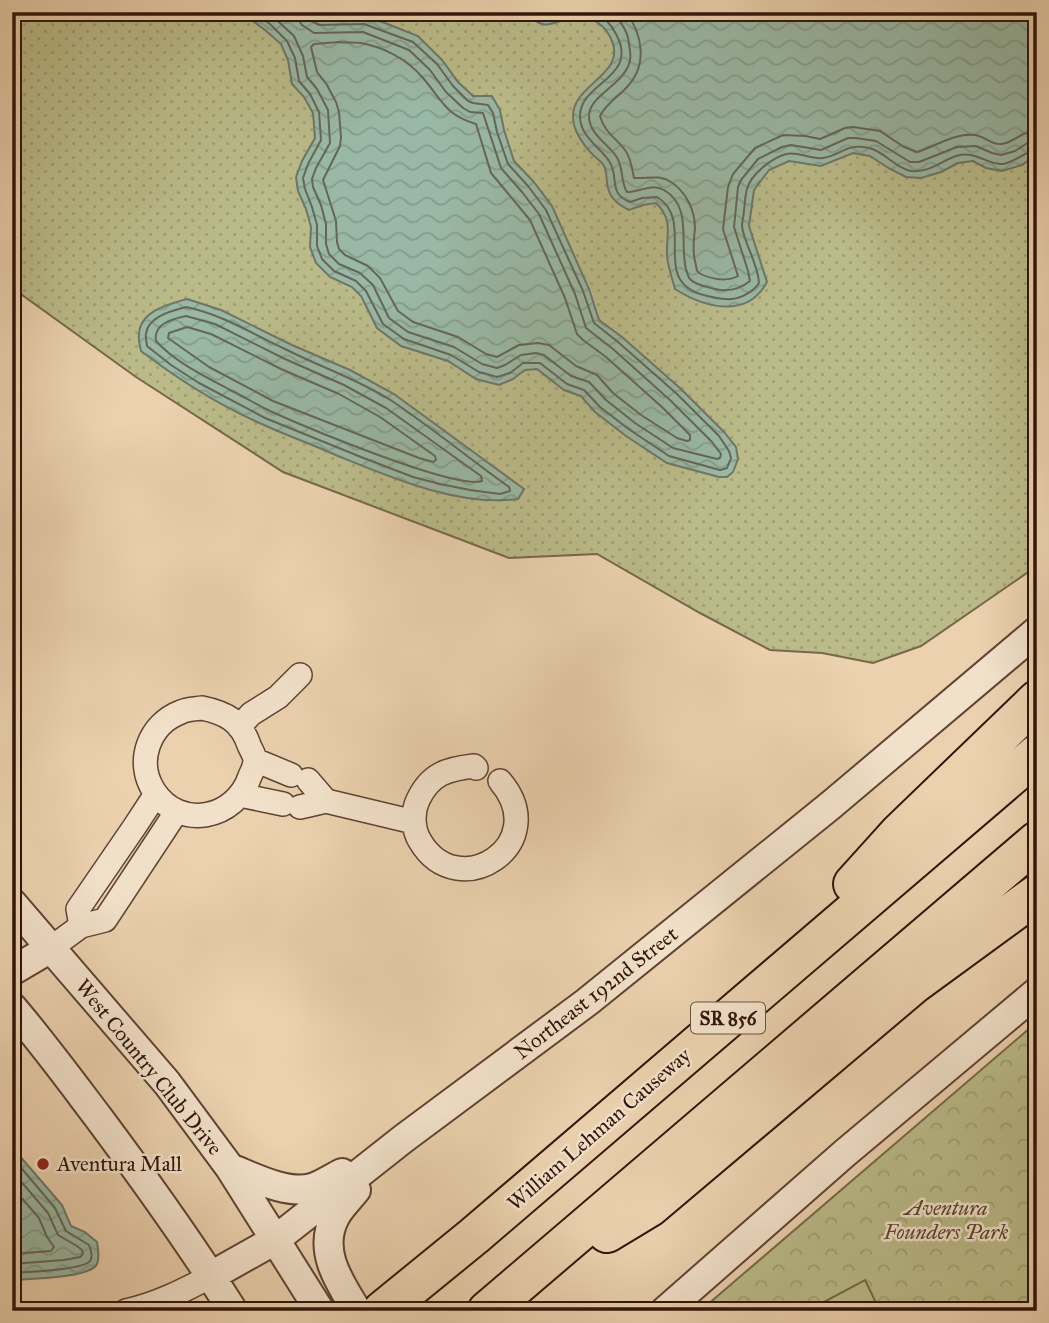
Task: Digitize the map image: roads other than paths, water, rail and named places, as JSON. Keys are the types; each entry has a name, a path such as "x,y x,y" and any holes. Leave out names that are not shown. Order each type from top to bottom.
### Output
{"highway":[{"path":"752,998 899,833 1037,700"},
{"name":"William Lehman Causeway","path":"382,1311 1037,754"},
{"name":"SR 856","path":"499,1300 1037,841"},
{"path":"499,1300 650,1207 905,991 1037,894"}],"street":[{"name":"Northeast 192nd Street","path":"126,1311 166,1299 275,1240 682,927 1037,631"},
{"path":"239,727 251,714 278,697 300,675"},
{"path":"202,708 220,712 239,727 246,736 255,760 247,786 237,800 223,810 206,815 189,815 177,811 159,799 150,785 145,767 146,749 154,732 167,719 183,710 202,708"},
{"path":"255,760 299,777 326,801"},
{"path":"476,768 474,766 449,770 434,778 423,790 416,805 414,822 418,838 427,852 439,862 455,868 471,869 487,864 501,854 512,840 516,807 509,791 500,781"},
{"path":"81,926 78,909 156,794"},
{"path":"240,795 291,805 326,801 414,822"},
{"path":"12,971 81,926 105,920 177,811"},
{"name":"West Country Club Drive","path":"12,903 167,1083 230,1168 320,1311"},
{"path":"665,1311 845,1153 1037,992"},
{"path":"12,1007 114,1138 233,1311"},
{"path":"230,1168 282,1187 310,1188 403,1139"},
{"path":"357,1311 332,1268 328,1251 329,1232 342,1206 403,1139"}],"water":[{"path":"240,12 308,12 319,18 365,17 385,23 418,36 473,96 492,96 500,110 514,161 552,206 589,289 599,320 681,389 724,432 736,447 738,459 733,472 727,477 719,477 667,463 595,412 581,396 564,390 537,369 525,370 499,385 476,379 448,361 401,346 377,328 361,296 352,287 330,277 316,263 310,247 311,227 298,191 296,177 315,138 313,113 292,84 288,60 281,44"},
{"path":"527,12 1037,12 1037,154 1022,165 1002,171 986,168 973,161 958,163 921,178 906,177 870,156 853,153 821,166 789,161 769,170 754,190 749,226 767,282 759,294 748,301 737,305 712,305 675,289 667,256 668,228 662,210 656,203 629,210 617,202 609,192 604,166 586,147 575,128 575,106 612,63 614,53 609,36 602,26 586,17 543,24 538,23"},
{"path":"187,299 221,310 350,370 394,394 524,489 518,499 496,500 473,499 426,489 282,433 216,401 141,351 139,336 144,320 157,310"},
{"path":"12,1147 62,1205 71,1226 85,1232 97,1242 97,1264 92,1269 59,1277 12,1280"}],"place":[{"name":"Aventura Mall","path":"43,1164"}],"park label":[{"name":"Aventura Founders Park","path":"946,1220"}]}
